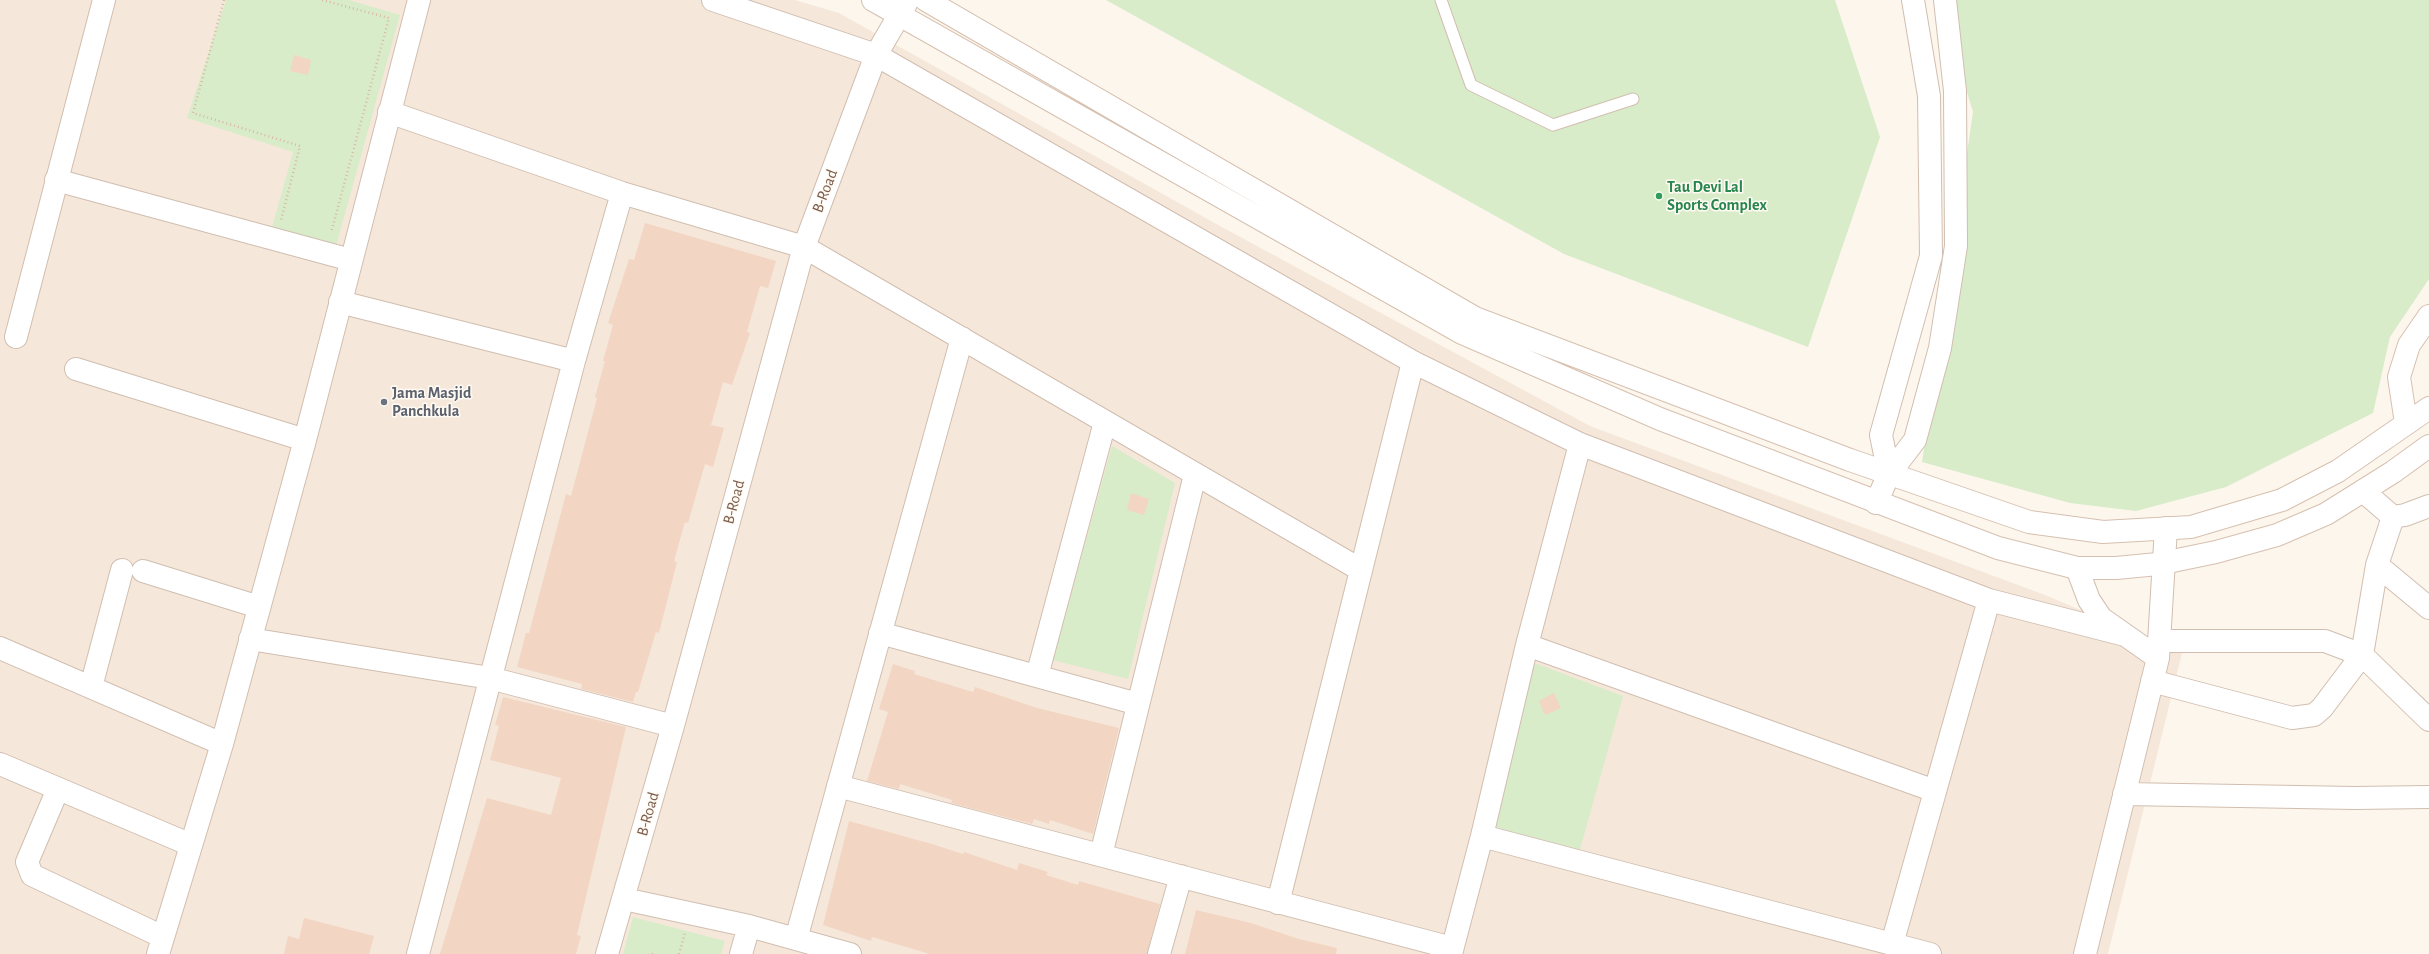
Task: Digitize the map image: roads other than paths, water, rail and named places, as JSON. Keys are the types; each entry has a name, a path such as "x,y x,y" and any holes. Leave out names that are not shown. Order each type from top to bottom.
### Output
{"street":[{"path":"16,337 104,0"},
{"path":"58,788 27,862 32,875 160,946 222,744 305,440 419,0"},
{"path":"713,0 876,55 1413,362 1580,444 1989,600 2121,634 2158,650 2310,640 2325,641 2362,655 2429,720"},
{"path":"873,0 904,7 1462,333 1660,419 1876,503 1998,548 2077,568 2116,568 2165,562 2216,552 2277,535 2326,514 2429,446"},
{"path":"926,0 1475,318 1889,474 2029,522 2103,532 2191,527 2282,500 2338,471 2429,408"},
{"path":"1889,474 1881,435 1931,256 1929,96 1913,0"},
{"path":"1876,503 1889,474 1915,440 1940,348 1956,246 1955,91 1945,0"},
{"name":"B-Road","path":"607,954 673,726 804,247 876,55 904,7"},
{"path":"389,112 622,193 804,247 1361,570"},
{"path":"56,180 351,260"},
{"path":"418,954 574,361 622,193"},
{"path":"340,302 574,361"},
{"path":"2406,423 2399,377 2409,345 2429,316"},
{"path":"796,939 962,338"},
{"path":"1278,903 1413,362"},
{"path":"76,369 305,440"},
{"path":"1037,676 1105,422"},
{"path":"838,786 1181,876 1452,951 1482,836 1527,644 1580,444"},
{"path":"1101,855 1195,475"},
{"path":"2363,491 2393,517 2405,516 2429,506"},
{"path":"2152,681 2292,718 2302,718 2314,715 2322,708 2362,655 2377,565 2393,517"},
{"path":"2085,954 2152,681 2158,650 2165,562 2166,528"},
{"path":"2377,565 2429,608"},
{"path":"2077,568 2095,611 2121,634"},
{"path":"91,687 132,571 259,607"},
{"path":"1892,944 1989,600"},
{"path":"880,633 1138,704"},
{"path":"250,639 490,678 673,726"},
{"path":"1527,644 1935,791"},
{"path":"0,648 222,744"},
{"path":"0,764 191,845"},
{"path":"2124,794 2355,798 2429,797"},
{"path":"1482,836 1930,954"},
{"path":"1159,954 1181,876"},
{"path":"624,899 749,926 850,954"},
{"path":"741,954 749,926"}],"lane":[{"path":"1441,0 1471,84 1553,125 1633,99"}],"place":[{"name":"Tau Devi Lal Sports Complex","path":"1659,196"},
{"name":"Jama Masjid Panchkula","path":"384,402"}]}
